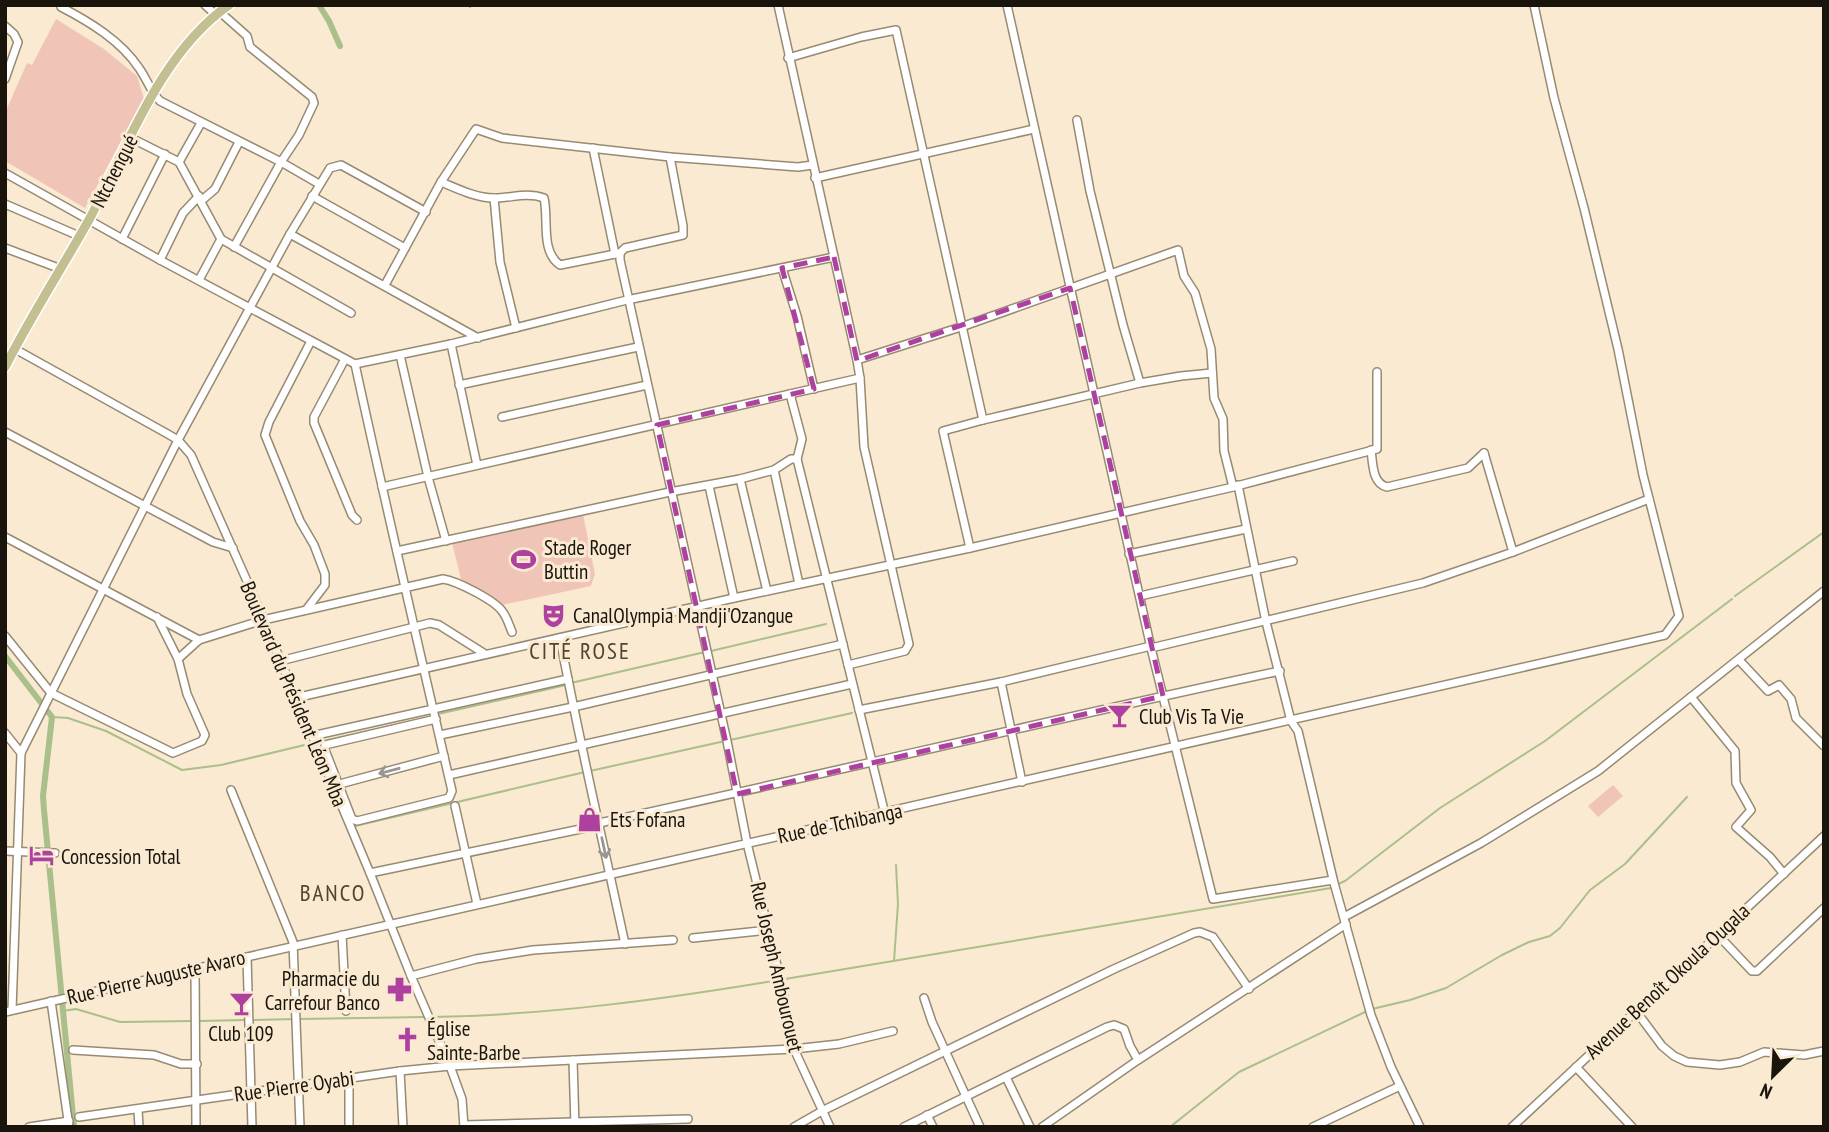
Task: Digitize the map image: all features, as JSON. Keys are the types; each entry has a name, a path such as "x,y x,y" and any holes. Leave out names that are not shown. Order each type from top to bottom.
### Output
{"main road":[{"name":"Ntchengué","path":"5,367 88,220 152,94 173,62 218,13 229,5"}],"street":[{"path":"205,5 247,36 250,47 314,101 299,135 234,247"},
{"path":"778,5 857,360 864,447 909,644 905,651 848,665"},
{"path":"1007,5 1129,554 1213,900 1334,885"},
{"path":"859,710 1001,682 1266,622 1423,583 1513,552 1649,499 1597,259 1554,98 1534,5"},
{"path":"61,7 82,18 115,42 139,68 152,94 169,107 281,162 319,184"},
{"path":"5,26 14,34 18,43 5,79"},
{"path":"788,58 896,30 983,420"},
{"path":"1077,120 1090,191 1140,383"},
{"path":"179,162 201,123"},
{"path":"385,285 441,183 479,129 502,138 670,157 798,167 813,165"},
{"path":"816,178 1034,129"},
{"path":"131,138 179,162 221,239 351,313"},
{"path":"160,260 183,213 215,189 239,142"},
{"name":"Rue Joseph Ambourouet","path":"593,148 657,425 794,1049 830,1127"},
{"path":"122,239 165,154"},
{"path":"441,183 464,192 494,198 517,195 544,198 549,247 552,257 560,265 617,254 625,248 683,235 670,157"},
{"path":"9,1011 22,753 177,440 290,234 330,168 341,165 426,212"},
{"path":"5,173 160,260 355,364 478,338 628,300 834,257"},
{"path":"312,196 405,248"},
{"path":"494,198 500,262 516,328"},
{"path":"5,204 79,236"},
{"path":"290,234 478,338"},
{"path":"199,280 221,239"},
{"path":"5,248 61,269"},
{"path":"857,360 964,326 1178,250 1184,276 1195,293 1211,349 1214,398 1223,419 1224,451 1246,529 1291,721 1298,731 1334,885 1374,1024 1420,1127"},
{"path":"782,268 797,316 814,389"},
{"path":"306,610 325,585 326,573 300,521 265,435 269,422 311,341"},
{"path":"451,344 477,465"},
{"path":"460,385 638,347"},
{"name":"Boulevard du Président Léon Mba","path":"15,349 177,440 191,455 295,698 336,785 389,924 450,1066 462,1099 464,1126"},
{"path":"400,355 428,477 446,541"},
{"path":"345,359 314,417 314,423 352,515 357,520"},
{"path":"355,364 423,667 435,714 440,735 452,794 449,798 357,821 350,817 325,750 327,743 435,714 568,682"},
{"path":"295,698 696,606 970,548 1235,486 1377,449 1377,372"},
{"path":"970,548 943,431 1140,383 1212,373"},
{"path":"382,486 860,378"},
{"path":"502,417 647,385"},
{"path":"790,394 802,439 797,459 885,814"},
{"path":"5,432 213,542 233,548"},
{"path":"1371,450 1376,479 1381,486 1387,487 1468,468 1484,453 1513,552"},
{"path":"397,551 740,479 774,470 791,459 797,459"},
{"path":"774,470 799,584"},
{"path":"740,479 767,591"},
{"path":"709,486 733,598"},
{"name":"Rue de Tchibanga","path":"389,924 885,814 1175,745 1665,635 1679,616 1649,499"},
{"path":"1129,554 1246,529"},
{"path":"5,537 199,640"},
{"path":"1140,596 1293,561"},
{"path":"178,659 199,640 263,620 443,579 456,582 500,608 512,632"},
{"path":"1042,1127 1345,921 1540,808 1598,771 1824,591"},
{"path":"5,636 50,696 170,752 177,752 202,741 205,735 187,694 178,659 157,617"},
{"path":"280,661 415,627 437,624 485,654"},
{"path":"560,638 625,944"},
{"path":"440,735 573,708 843,644"},
{"path":"1739,660 1768,691 1779,685 1791,699 1796,718 1824,746"},
{"path":"370,873 737,794 871,761 1280,671"},
{"path":"1001,682 1022,782"},
{"path":"449,775 852,684"},
{"path":"1691,697 1735,751 1736,783 1751,810 1736,827 1770,857 1784,874"},
{"path":"314,739 435,714"},
{"path":"5,733 22,753"},
{"path":"336,785 444,756"},
{"path":"231,790 287,924 293,947 300,1127"},
{"path":"455,806 477,904"},
{"name":"Avenue Benoît Okoula Ougala","path":"1512,1127 1824,836"},
{"path":"732,847 751,858"},
{"path":"5,851 55,853"},
{"path":"1717,934 1752,971 1757,971 1824,908"},
{"name":"Rue Pierre Auguste Avaro","path":"9,1011 389,924"},
{"path":"693,938 768,930"},
{"path":"794,1127 822,1111 1194,933 1200,932 1213,937 1248,989"},
{"path":"342,935 346,1011"},
{"path":"411,976 476,959 533,950 673,940"},
{"path":"247,957 252,1127"},
{"path":"195,968 197,1127"},
{"path":"924,998 945,1052 980,1127"},
{"path":"29,1127 69,1124 54,1001"},
{"path":"1636,1011 1661,1046 1686,1062 1720,1065 1741,1062 1763,1052 1804,1055 1824,1051"},
{"path":"904,1127 1114,1026 1124,1029 1138,1060"},
{"name":"Rue Pierre Oyabi","path":"79,1117 400,1071 450,1066 794,1049 839,1044 893,1031"},
{"path":"73,1050 154,1055 181,1064 197,1064"},
{"path":"573,1060 574,1124"},
{"path":"1576,1067 1632,1127"},
{"path":"400,1071 403,1127"},
{"path":"1006,1077 1030,1127"},
{"path":"349,1079 349,1127"},
{"path":"1313,1127 1400,1086"},
{"path":"138,1110 139,1127"},
{"path":"927,1115 933,1127"},
{"path":"464,1126 610,1124 688,1119"}],"highlighted area":[{"path":"834,257 857,361 1070,288 1163,696 737,794 657,425 814,389 782,268"}],"shaded area":[{"path":"56,19 104,49 137,76 144,99 85,208 5,161 5,113 27,63 32,65"},
{"name":"Stade Roger Buttin","path":"583,514 595,574 591,586 502,605 462,583 452,543"},
{"path":"1613,785 1623,796 1598,817 1588,806"}],"waterway":[{"path":"319,5 340,46"},
{"path":"1735,596 1824,532"},
{"path":"1336,885 1345,881 1440,808 1545,741 1732,599"},
{"path":"711,651 826,624"},
{"path":"571,683 705,652"},
{"path":"5,656 52,717 43,796 74,1127"},
{"path":"438,714 566,685"},
{"path":"730,740 852,713"},
{"path":"319,742 433,716"},
{"path":"52,717 68,718 106,731 182,770 221,765 313,743"},
{"path":"590,771 725,741"},
{"path":"355,826 585,772"},
{"path":"1372,1009 1446,988 1502,955 1529,942 1550,936 1560,928 1590,890 1625,864 1687,797"},
{"path":"894,961 898,904 896,865"},
{"path":"785,979 1331,888"},
{"path":"433,1017 607,1005 779,980"},
{"path":"62,1011 76,1009 120,1022 193,1021"},
{"path":"1170,1127 1239,1072 1365,1012"},
{"path":"300,1019 424,1017"},
{"path":"251,1020 295,1019"},
{"path":"199,1021 246,1020"}],"place":[{"name":"Stade Roger Buttin","path":"524,559"},
{"name":"CanalOlympia Mandji'Ozangue","path":"553,615"},
{"name":"Club Vis Ta Vie","path":"1119,716"},
{"name":"Ets Fofana","path":"590,819"},
{"name":"Concession Total","path":"41,856"},
{"name":"Pharmacie du Carrefour Banco","path":"400,990"},
{"name":"Club 109","path":"241,1004"},
{"name":"Église Sainte-Barbe","path":"407,1040"}],"district":[{"name":"CITÉ ROSE","path":"580,650"},
{"name":"BANCO","path":"333,892"}]}
